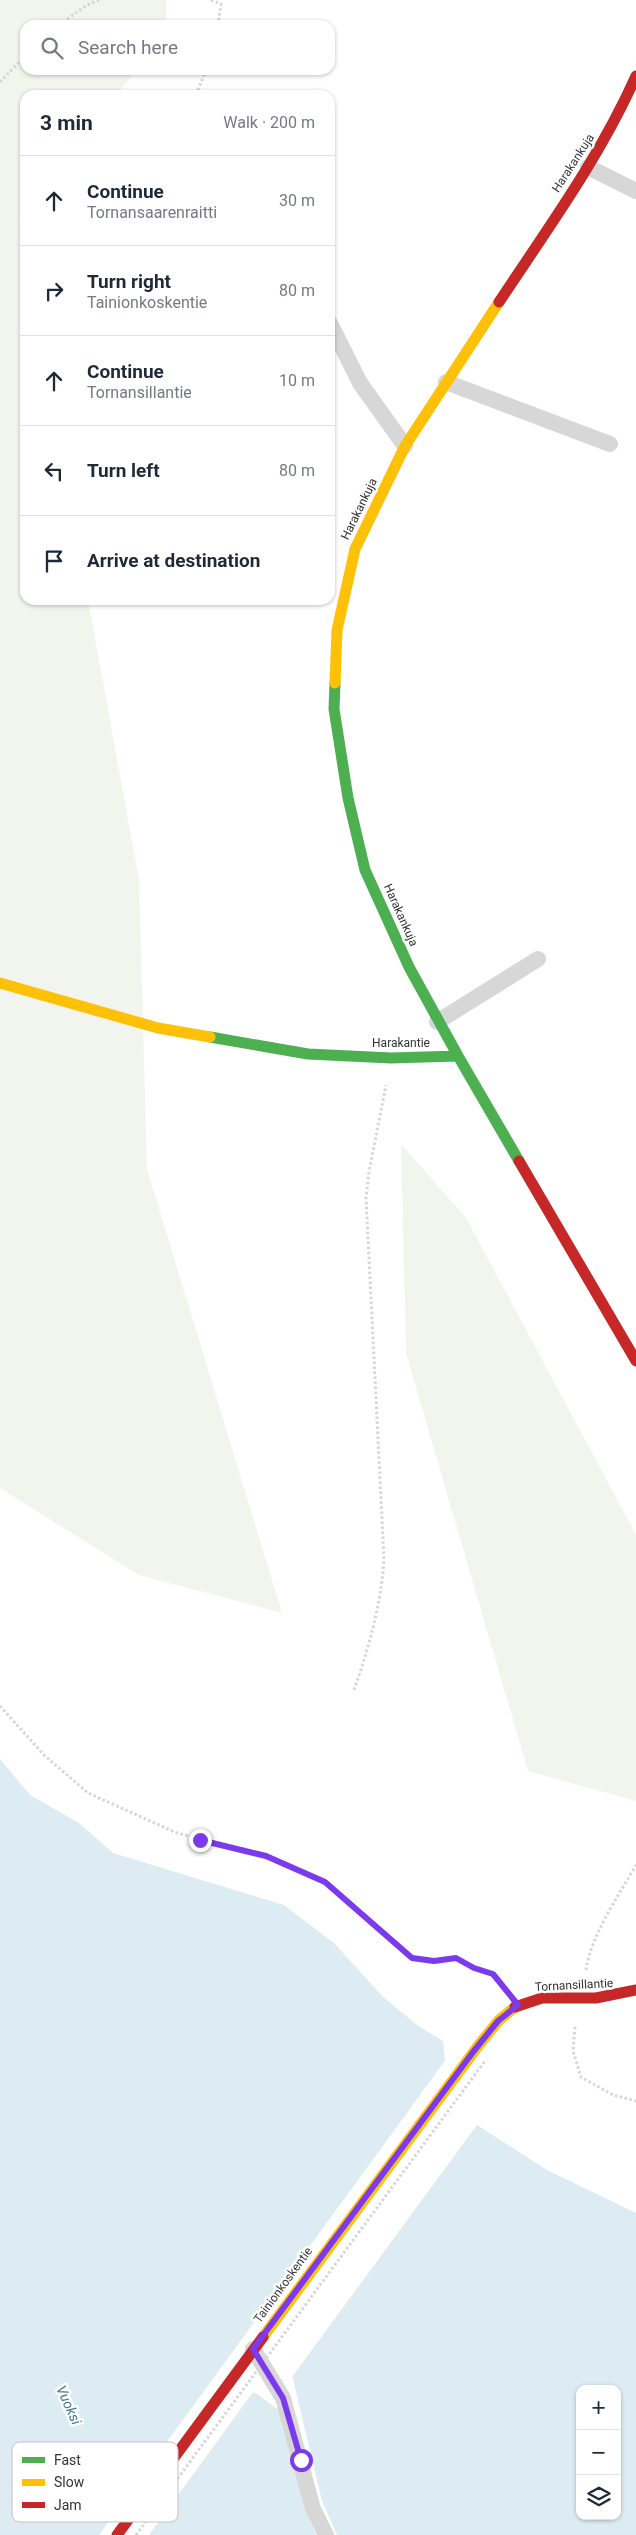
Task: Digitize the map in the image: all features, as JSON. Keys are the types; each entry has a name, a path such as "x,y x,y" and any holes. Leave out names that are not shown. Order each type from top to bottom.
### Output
{"street":[{"name":"Harakankuja","path":"458,1056 437,1022 408,967 365,870 348,798 334,708 337,630 355,549 405,446 588,167 617,119 636,76"},
{"name":"Harakantie","path":"0,983 158,1028 308,1054 391,1058 458,1056"},
{"path":"458,1056 636,1361"},
{"name":"Tornansillantie","path":"473,2052 498,2021 518,2005 538,1998 581,1999 620,1996 636,1990"},
{"name":"Tainionkoskentie","path":"178,2452 473,2052"},
{"name":"Tainionkoskentie","path":"117,2535 127,2522"}],"lane":[{"path":"588,167 636,191"},
{"path":"335,332 360,383 405,446"},
{"path":"446,382 610,444"},
{"path":"437,1022 538,958"},
{"path":"253,2349 283,2398 314,2509 326,2535"}],"path":[{"path":"67,20 87,5 99,0"},
{"path":"212,0 221,4 219,20"},
{"path":"0,82 20,61"},
{"path":"198,90 204,75"},
{"path":"354,1690 372,1636 382,1585 384,1559 366,1198 369,1172 391,1058"},
{"path":"0,1706 44,1755 88,1793 177,1833 266,1856 325,1882 412,1958 434,1961 456,1958 474,1968 493,1974 518,2005"},
{"path":"636,1865 612,1906 587,1959 575,2023 573,2051 582,2077 613,2095 636,2101"},
{"path":"178,2478 485,2060"},
{"path":"136,2535 146,2522"}],"shaded area":[{"path":"0,0 166,0 166,20 20,20 20,75 132,75 120,90 20,90 20,605 89,605 139,880 147,1169 282,1613 139,1575 0,1488"},
{"path":"401,1144 466,1218 636,1535 636,1801 528,1771 406,1353"}],"water":[{"name":"Vuoksi","path":"0,1759 30,1795 79,1823 113,1853 284,1905 335,1944 383,1997 417,2025 443,2041 447,2080 477,2125 547,2170 636,2213 636,2535 337,2535 322,2501 288,2358 260,2396 282,2413 306,2512 316,2535 0,2535"}],"pier":[{"path":"447,2058 449,2079 477,2125 292,2377 288,2358 260,2396 253,2392 178,2495 178,2442 167,2442"},
{"path":"108,2522 158,2522 149,2535 99,2535"}],"traffic: fast":[{"path":"335,683 334,709 348,798 365,870 409,967 458,1056"},
{"path":"210,1037 308,1054 391,1058 458,1056 519,1161"}],"traffic: slow":[{"path":"335,683 337,630 355,549 405,446 499,302"},
{"path":"0,983 158,1028 210,1037"},
{"path":"263,2337 478,2046 499,2020 515,2007"}],"traffic: jam":[{"path":"499,302 590,164 636,76"},
{"path":"519,1161 636,1361"},
{"path":"515,2007 542,1998 596,1998 636,1990"},
{"path":"178,2452 263,2337"},
{"path":"117,2535 127,2522"}],"route":[{"path":"200,1840 266,1856 325,1882 412,1958 434,1961 456,1958 474,1968 493,1974 518,2005 498,2021 473,2052 253,2349 283,2398 301,2460"}]}
